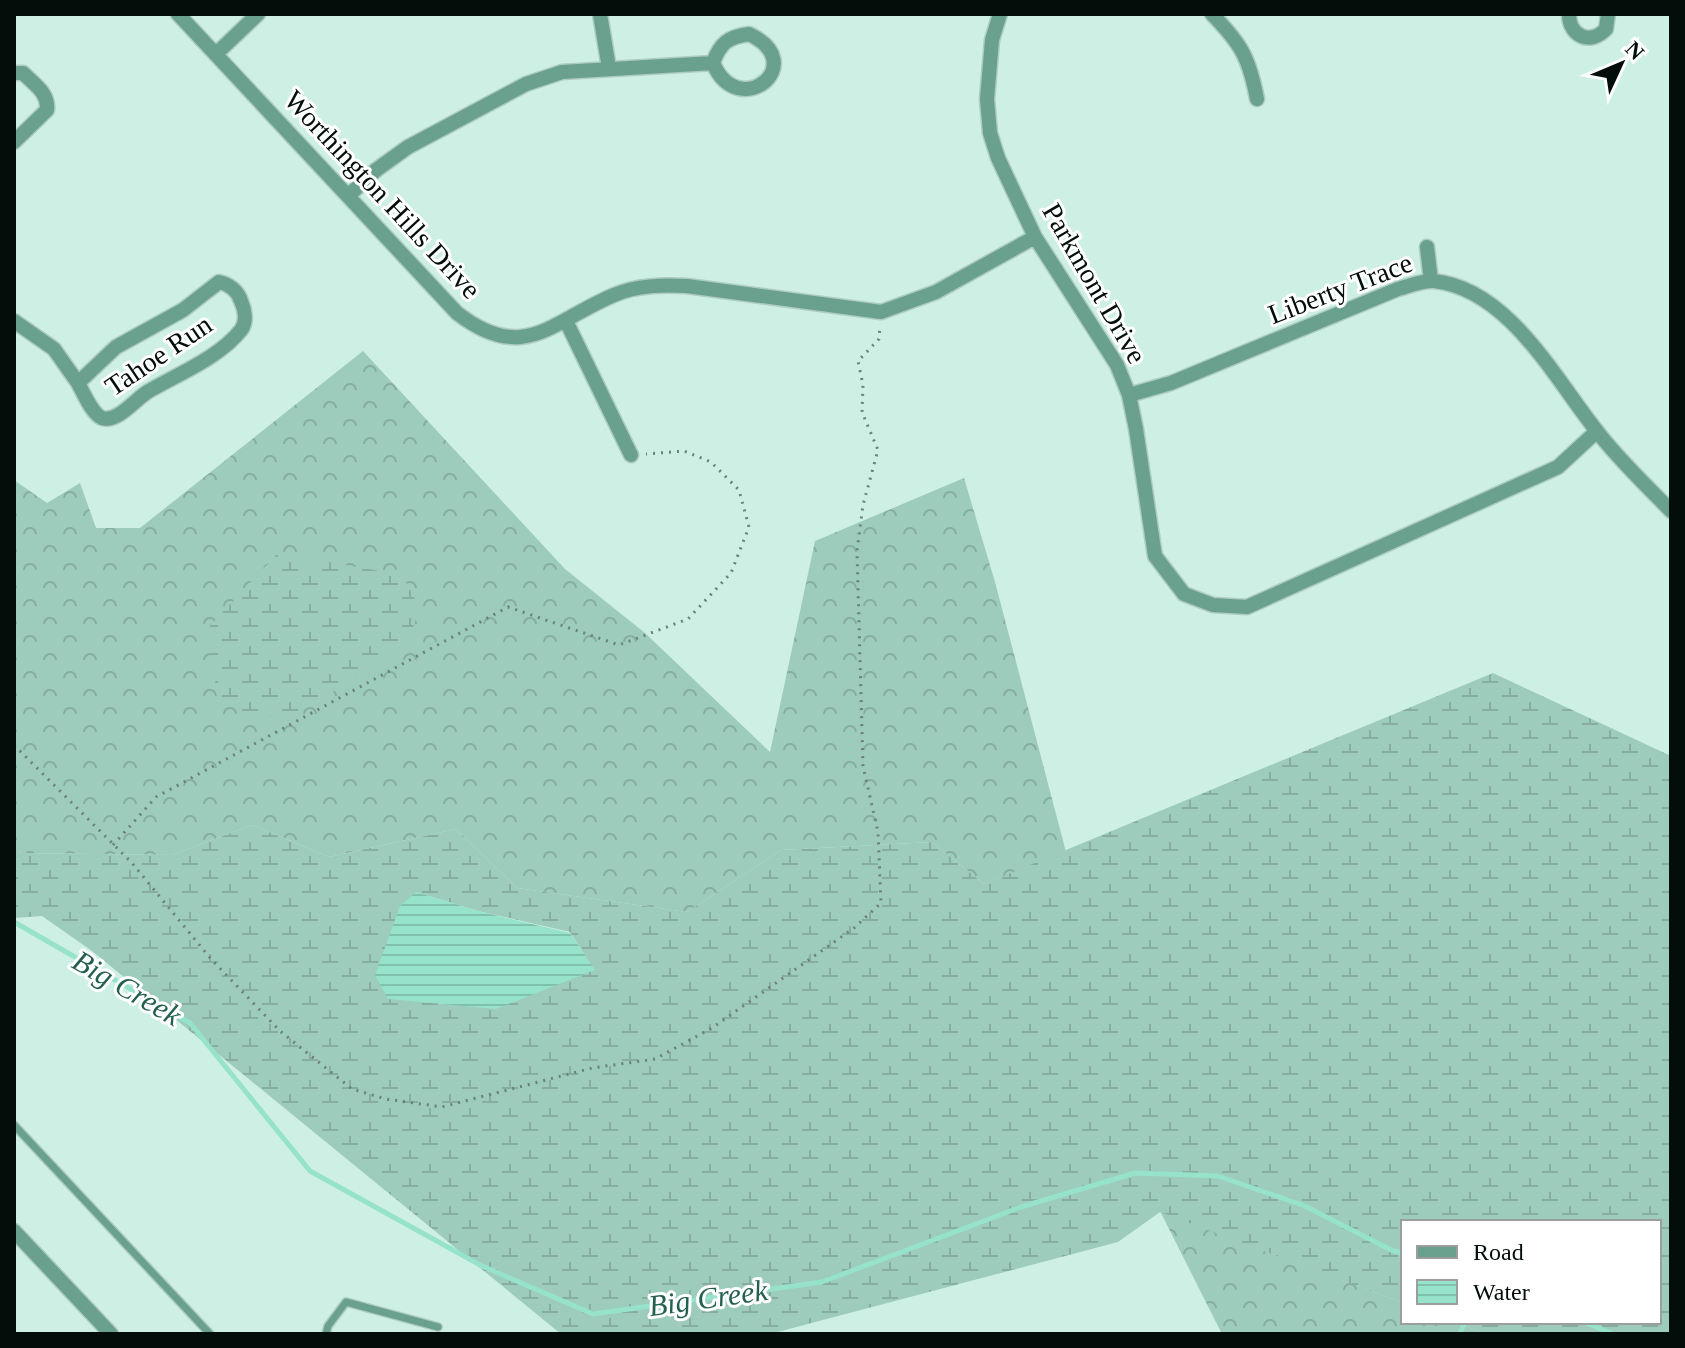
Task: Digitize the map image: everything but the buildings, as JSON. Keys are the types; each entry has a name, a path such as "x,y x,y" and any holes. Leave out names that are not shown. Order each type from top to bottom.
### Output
{"street":[{"name":"Worthington Hills Drive","path":"178,14 457,313 475,327 497,336 521,338 545,332 614,295 640,287 663,285 881,312 936,292 1035,237"},
{"path":"216,54 258,14"},
{"path":"600,14 609,68"},
{"name":"Parkmont Drive","path":"1000,14 992,40 987,99 990,133 998,158 1035,237 1117,365 1129,395 1155,556 1184,594 1213,605 1247,607 1558,467 1597,431"},
{"path":"1212,14 1236,40 1251,68 1257,99"},
{"path":"1569,14 1569,25 1583,38 1592,38 1606,29 1608,14"},
{"path":"749,34 765,41 774,56 773,73 765,83 753,88 740,89 728,84 718,75 713,63 719,47 732,36 749,34"},
{"path":"348,196 376,170 408,147 526,84 562,72 713,63"},
{"path":"14,73 23,73 46,97 48,105 47,110 14,142"},
{"path":"1427,247 1431,281"},
{"name":"Liberty Trace","path":"1129,395 1171,383 1398,289 1431,281 1461,287 1493,305 1554,371 1597,431 1671,511"},
{"name":"Tahoe Run","path":"14,321 54,349 66,362 78,383 98,416 105,419 114,417 145,393 204,361 242,329 246,317 241,297 228,284 214,284 183,310 116,347 78,383"},
{"path":"566,321 631,455"},
{"path":"14,1231 111,1334"}],"lane":[{"path":"14,1125 210,1334"},
{"path":"326,1334 328,1326 346,1302 438,1327"}],"path":[{"path":"14,745 132,863 211,959 280,1031 352,1089 386,1099 442,1107 592,1068 655,1059 712,1028 854,928 881,903 878,832 863,766 857,551 863,505 878,450 862,412 863,385 858,361 879,339 881,312"},
{"path":"113,845 156,797 508,607 619,645 688,619 731,573 749,527 739,490 711,462 684,451 631,455"}],"green space":[{"path":"363,351 565,569 645,633 770,752 815,541 964,478 995,582 1066,852 984,884 932,842 781,850 687,912 517,888 456,829 329,857 252,825 172,855 21,853 14,849 14,480 47,503 80,483 96,528 140,528"},
{"path":"278,553 402,575 420,608 406,647 297,714 252,718 217,697 209,627"},
{"path":"1493,673 1671,756 1671,1334 1486,1334 1459,1324 1661,1324 1661,1220 1401,1220 1401,1302 1160,1212 1118,1242 770,1334 561,1334 92,951 42,916 14,918 14,849 21,853 172,855 252,825 329,857 456,829 517,888 687,912 781,850 932,842 984,884","holes":["416,892 478,911 570,932 594,970"]},
{"path":"1160,1211 1401,1302 1401,1324 1459,1324 1486,1334 1222,1334"}],"water":[{"path":"416,892 478,911 570,933 595,970 496,1009 388,999 375,975 400,906"}],"waterway":[{"name":"Big Creek","path":"14,922 190,1023 310,1171 482,1266 593,1314 822,1282 1021,1207 1135,1173 1218,1176 1305,1206 1401,1252"},
{"path":"1460,1334 1464,1324"},
{"name":"Big Creek","path":"1589,1324 1613,1334"}]}
